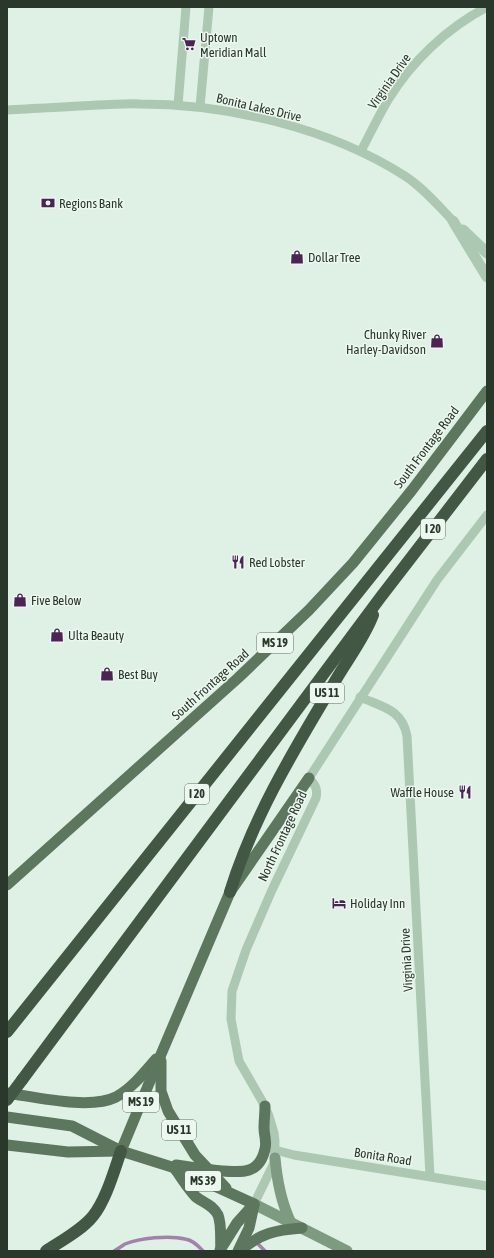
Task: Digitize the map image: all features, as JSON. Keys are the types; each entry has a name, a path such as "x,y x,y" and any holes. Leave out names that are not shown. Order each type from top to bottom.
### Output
{"highway":[{"name":"I 20","path":"7,1032 487,432"},
{"name":"I 20","path":"7,1100 380,598 487,459"},
{"name":"US 11","path":"230,892 247,844 270,794 334,681 369,627 380,598"},
{"path":"46,1251 78,1229 92,1217 102,1203 121,1151"}],"main road":[{"name":"South Frontage Road","path":"7,885 238,678 309,610 354,563 412,490 487,391"},
{"path":"230,892 309,778"},
{"name":"US 11","path":"230,892 162,1052 161,1091 164,1102 195,1156 232,1193 254,1204"},
{"path":"7,1093 80,1102 99,1102 108,1100 116,1097 134,1084 162,1052"},
{"name":"MS 19","path":"121,1151 162,1052"},
{"path":"160,1163 242,1172 251,1170 257,1166 262,1159 265,1150 265,1106"},
{"path":"7,1117 72,1126 121,1151 175,1168 196,1196 210,1206 218,1215 220,1224 220,1250"},
{"path":"7,1145 68,1152 121,1151"},
{"path":"275,1154 276,1173 281,1199 291,1223"},
{"name":"MS 39","path":"175,1168 232,1193"},
{"path":"254,1204 347,1251"},
{"path":"220,1250 237,1222 254,1204"},
{"path":"237,1251 249,1228 254,1204"},
{"path":"240,1251 255,1239 263,1235 281,1230 302,1228"}],"street":[{"path":"178,105 186,7"},
{"path":"200,108 209,7"},
{"name":"Virginia Drive","path":"361,151 389,100 413,66 439,40 474,14 487,7"},
{"name":"Bonita Lakes Drive","path":"7,110 139,104 178,105 244,114 304,130 361,151 406,176 432,199 453,221"},
{"path":"453,221 487,253"},
{"path":"453,221 487,277"},
{"name":"North Frontage Road","path":"254,1204 270,1172 275,1154 275,1137 265,1106 239,1061 231,1020 232,991 246,950 272,890 316,798 317,787 309,778 436,580 487,515"},
{"name":"Virginia Drive","path":"360,697 394,713 403,722 407,736 430,1176"},
{"name":"Bonita Road","path":"275,1154 294,1155 487,1186"}],"waterway":[{"path":"114,1251 131,1242 163,1237 188,1240 203,1251"},
{"path":"259,1245 265,1251"}],"place":[{"name":"Uptown Meridian Mall","path":"189,44"},
{"name":"Regions Bank","path":"48,203"},
{"name":"Dollar Tree","path":"297,257"},
{"name":"Chunky River Harley-Davidson","path":"437,341"},
{"name":"Red Lobster","path":"238,562"},
{"name":"Five Below","path":"20,600"},
{"name":"Ulta Beauty","path":"57,635"},
{"name":"Best Buy","path":"107,674"},
{"name":"Waffle House","path":"465,792"},
{"name":"Holiday Inn","path":"339,903"}]}
